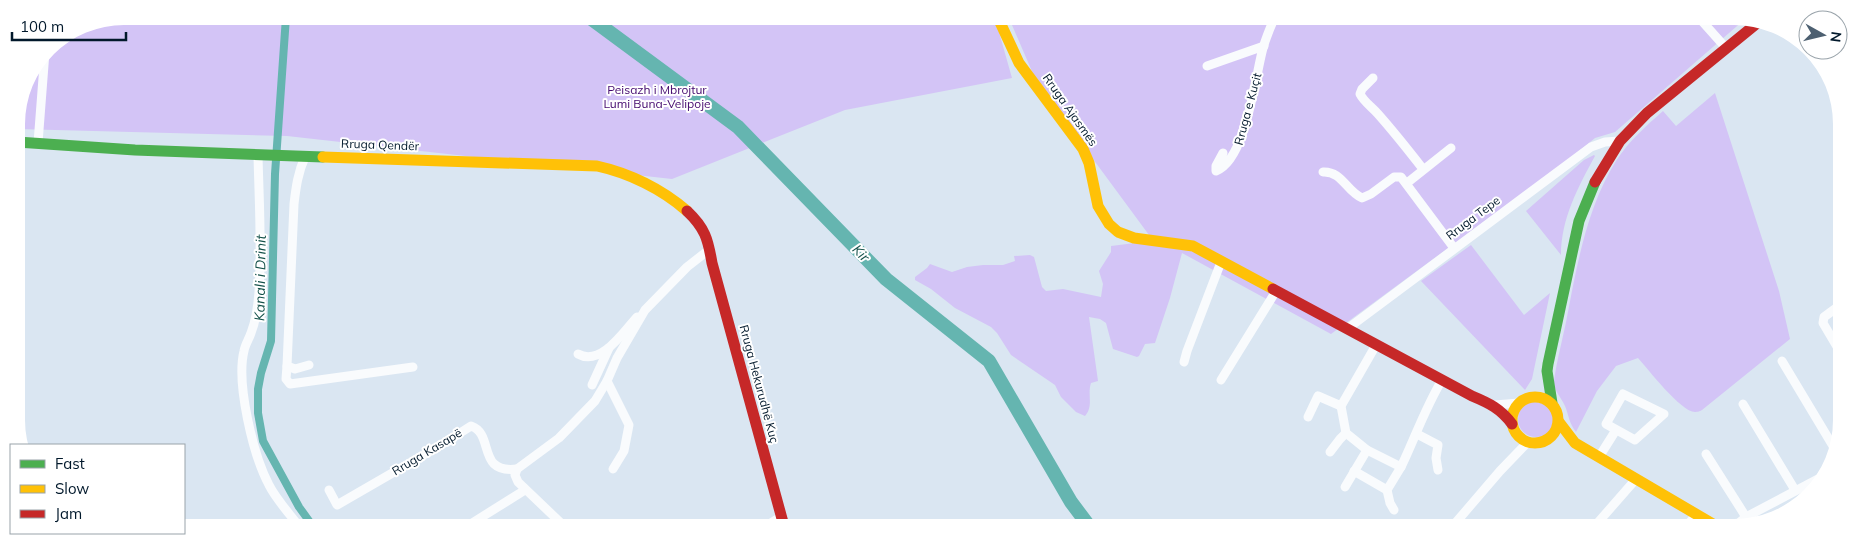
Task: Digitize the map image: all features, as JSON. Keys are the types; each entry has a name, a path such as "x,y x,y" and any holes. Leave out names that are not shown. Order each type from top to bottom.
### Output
{"street":[{"name":"Rruga Ajasmës","path":"1001,25 1016,58 1085,152 1096,202 1100,212 1112,227 1124,236 1132,238 1184,243 1221,262"},
{"name":"Rruga e Kuçit","path":"1223,153 1216,166 1216,171 1220,170 1236,152 1247,118 1264,46 1272,25"},
{"path":"1705,25 1726,48"},
{"path":"1512,424 1515,409 1539,384 1547,371 1579,221 1589,193 1602,168 1620,141 1647,112 1751,27"},
{"path":"1208,66 1264,46"},
{"path":"38,143 44,66"},
{"path":"1373,78 1362,89 1360,94 1362,98 1396,134 1423,169"},
{"name":"Rruga Tepe","path":"1347,329 1591,147 1605,142 1620,141"},
{"name":"Rruga Qendër","path":"25,142 135,150 606,167 652,187 682,208 702,228 710,248"},
{"path":"1407,183 1451,148"},
{"path":"261,155 259,293 256,319 244,351 242,368 244,393 255,452 269,486 294,519"},
{"path":"305,157 296,183 294,204 286,379 290,384 413,367"},
{"path":"1323,172 1333,173 1338,176 1348,188 1362,198 1394,177 1401,177 1454,248"},
{"path":"592,385 610,348 699,255 710,248"},
{"name":"Rruga Hekurudhë Kuç","path":"710,248 720,292 782,519"},
{"path":"1184,362 1221,262 1472,396 1495,405 1503,411 1521,438 1528,442 1539,443 1548,439 1555,432 1559,422"},
{"path":"1221,380 1276,291"},
{"path":"556,519 525,490 515,475 517,469 558,438 594,401 608,381 617,358 645,310"},
{"path":"1833,310 1824,317 1823,323 1833,340"},
{"path":"1376,345 1341,406 1346,434 1367,450 1401,467"},
{"path":"578,354 584,358 610,348"},
{"path":"1782,361 1831,442"},
{"path":"287,366 295,369 309,365"},
{"path":"1547,371 1552,403 1557,412 1559,422 1575,443"},
{"path":"1394,510 1387,490 1401,467 1417,434 1423,415 1442,380"},
{"path":"608,381 629,426 624,451 613,470"},
{"path":"1623,394 1664,414 1635,440 1616,430 1606,424 1623,394"},
{"path":"1308,417 1318,396 1341,406"},
{"path":"1495,405 1535,396 1544,398 1552,403"},
{"path":"1743,404 1795,490"},
{"name":"Rruga Kasapë","path":"329,490 337,505 471,426 476,428 480,434 492,463 498,468 506,470 517,469"},
{"path":"1599,457 1616,430"},
{"path":"1330,452 1340,438 1346,434"},
{"path":"1417,434 1438,445 1436,458 1438,470"},
{"path":"1548,439 1575,443 1703,519"},
{"path":"1459,519 1528,442"},
{"path":"1345,487 1367,450"},
{"path":"1706,454 1746,518 1811,482"},
{"path":"1354,471 1387,490"},
{"path":"1601,519 1636,479"},
{"path":"479,519 525,490"},
{"path":"1693,519 1696,515"}],"green space":[{"name":"Peisazh i Mbrojtur Lumi Buna-Velipoje","path":"117,25 997,25 1012,78 845,110 672,179 287,136 25,129 25,117 28,98 35,80 54,54 74,38 98,28"},
{"path":"1012,25 1738,25 1615,132 1595,138 1568,160 1331,334 1182,253 1155,343 1145,344 1139,356 1113,349 1106,323 1100,319 1089,317 1098,381 1091,383 1090,404 1085,416 1076,412 1061,397 1055,385 1011,355 991,327 955,308 931,289 915,280 915,277 930,264 952,272 967,267 1003,265 1015,261 1014,256 1030,255 1034,257 1042,287 1046,291 1063,289 1101,297 1103,284 1099,271 1111,252 1111,246 1135,243 1149,235 1037,83"},
{"path":"1715,93 1779,291 1790,339 1702,410 1697,412 1689,410 1673,398 1638,358 1616,366 1597,391 1576,432 1570,422 1565,406 1556,391 1554,381 1579,257 1590,217 1598,197 1616,161 1626,147 1663,111 1676,126"},
{"path":"1594,155 1567,216 1561,255 1526,211 1584,160"},
{"path":"1471,245 1524,315 1550,293 1532,379 1525,390 1421,281"},
{"path":"1536,401 1549,406 1554,419 1549,432 1536,437 1523,432 1518,419 1523,406"}],"waterway":[{"name":"Kanali i Drinit","path":"285,25 275,174 271,341 258,389 258,413 263,441 299,507 308,519"},
{"name":"Kir","path":"600,25 738,127 886,279 989,361 1071,502 1084,519"}],"traffic: fast":[{"path":"25,143 135,150 323,157"},
{"path":"1552,403 1547,371 1548,364 1579,221 1595,182"}],"traffic: slow":[{"path":"1001,25 1019,63 1083,149 1089,163 1098,206 1109,224 1118,232 1134,238 1193,246 1273,289"},
{"path":"323,157 597,166 645,183 687,211"},
{"path":"1531,397 1539,397 1548,401 1554,407 1558,420 1554,433 1548,439 1539,443 1531,443 1522,439 1516,433 1512,424 1512,416 1516,407 1522,401 1531,397"},
{"path":"1559,422 1575,443 1704,519"}],"traffic: jam":[{"path":"1595,182 1620,141 1647,113 1753,27"},
{"path":"687,211 698,223 707,240 782,519"},
{"path":"1273,289 1489,404 1504,414 1512,424"}]}
